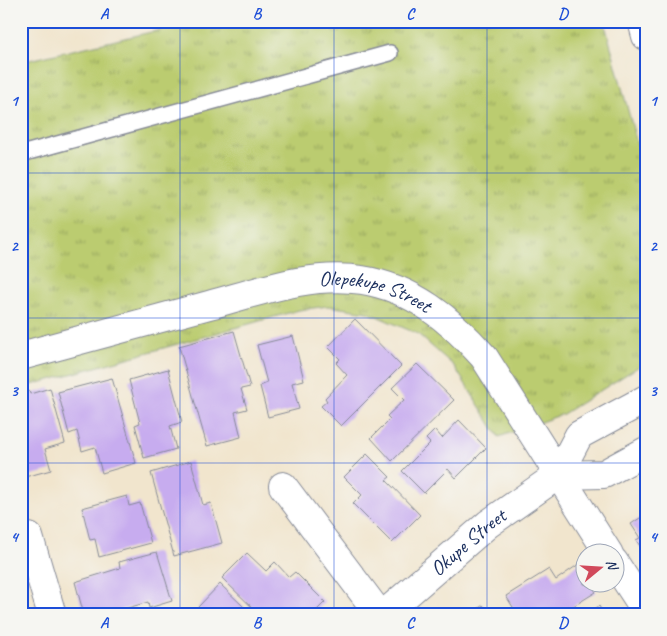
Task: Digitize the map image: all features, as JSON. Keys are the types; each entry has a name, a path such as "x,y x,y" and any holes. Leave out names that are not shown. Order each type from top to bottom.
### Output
{"street":[{"path":"642,21 646,36"},
{"name":"Olepekupe Street","path":"21,356 303,281 361,280 412,296 438,312 460,331 484,357 603,544"},
{"name":"Okupe Street","path":"381,615 488,524 558,475 579,435 646,399"},
{"path":"558,475 604,474 646,451"},
{"path":"283,486 381,615"},
{"path":"29,537 52,615"},
{"path":"624,577 646,611"}],"lane":[{"path":"21,154 390,53"}],"green space":[{"path":"199,21 604,21 646,177 646,362 563,414 499,437 454,366 418,334 367,312 328,306 299,310 21,388 21,62"}],"building":[{"path":"355,319 401,366 341,426 321,406 327,401 325,398 347,375 336,363 340,359 328,347"},
{"path":"234,331 250,387 241,389 247,409 235,412 241,437 207,446 179,346"},
{"path":"293,336 304,380 292,383 299,409 268,417 260,386 267,383 257,345"},
{"path":"417,364 454,400 392,461 371,438 390,419 387,416 404,400 392,388"},
{"path":"168,369 182,422 170,426 176,449 144,458 135,425 140,423 129,380"},
{"path":"112,378 136,463 102,473 95,447 82,451 77,431 69,434 58,392"},
{"path":"50,388 65,443 45,449 51,470 21,478 21,393 29,391 30,394"},
{"path":"459,420 486,448 456,478 448,469 424,493 402,471 430,443 426,439 435,430 442,438"},
{"path":"367,454 390,477 386,480 420,515 392,543 353,504 362,495 344,477"},
{"path":"191,461 203,505 211,503 222,543 174,556 151,473"},
{"path":"127,496 129,506 140,503 151,543 99,557 95,539 90,540 82,508"},
{"path":"646,514 646,555 636,540 640,538 631,524"},
{"path":"157,552 172,601 149,608 148,602 104,615 84,615 75,582 120,568 119,562"},
{"path":"247,553 266,571 275,562 289,577 295,572 325,602 312,615 260,615 222,578"},
{"path":"574,567 574,594 593,594 567,610 565,607 552,615 518,615 506,596 549,569 556,580"},
{"path":"220,584 244,607 239,613 241,615 205,615 198,607"},
{"path":"483,605 491,615 470,615"},
{"path":"599,606 604,615 586,615"}]}
